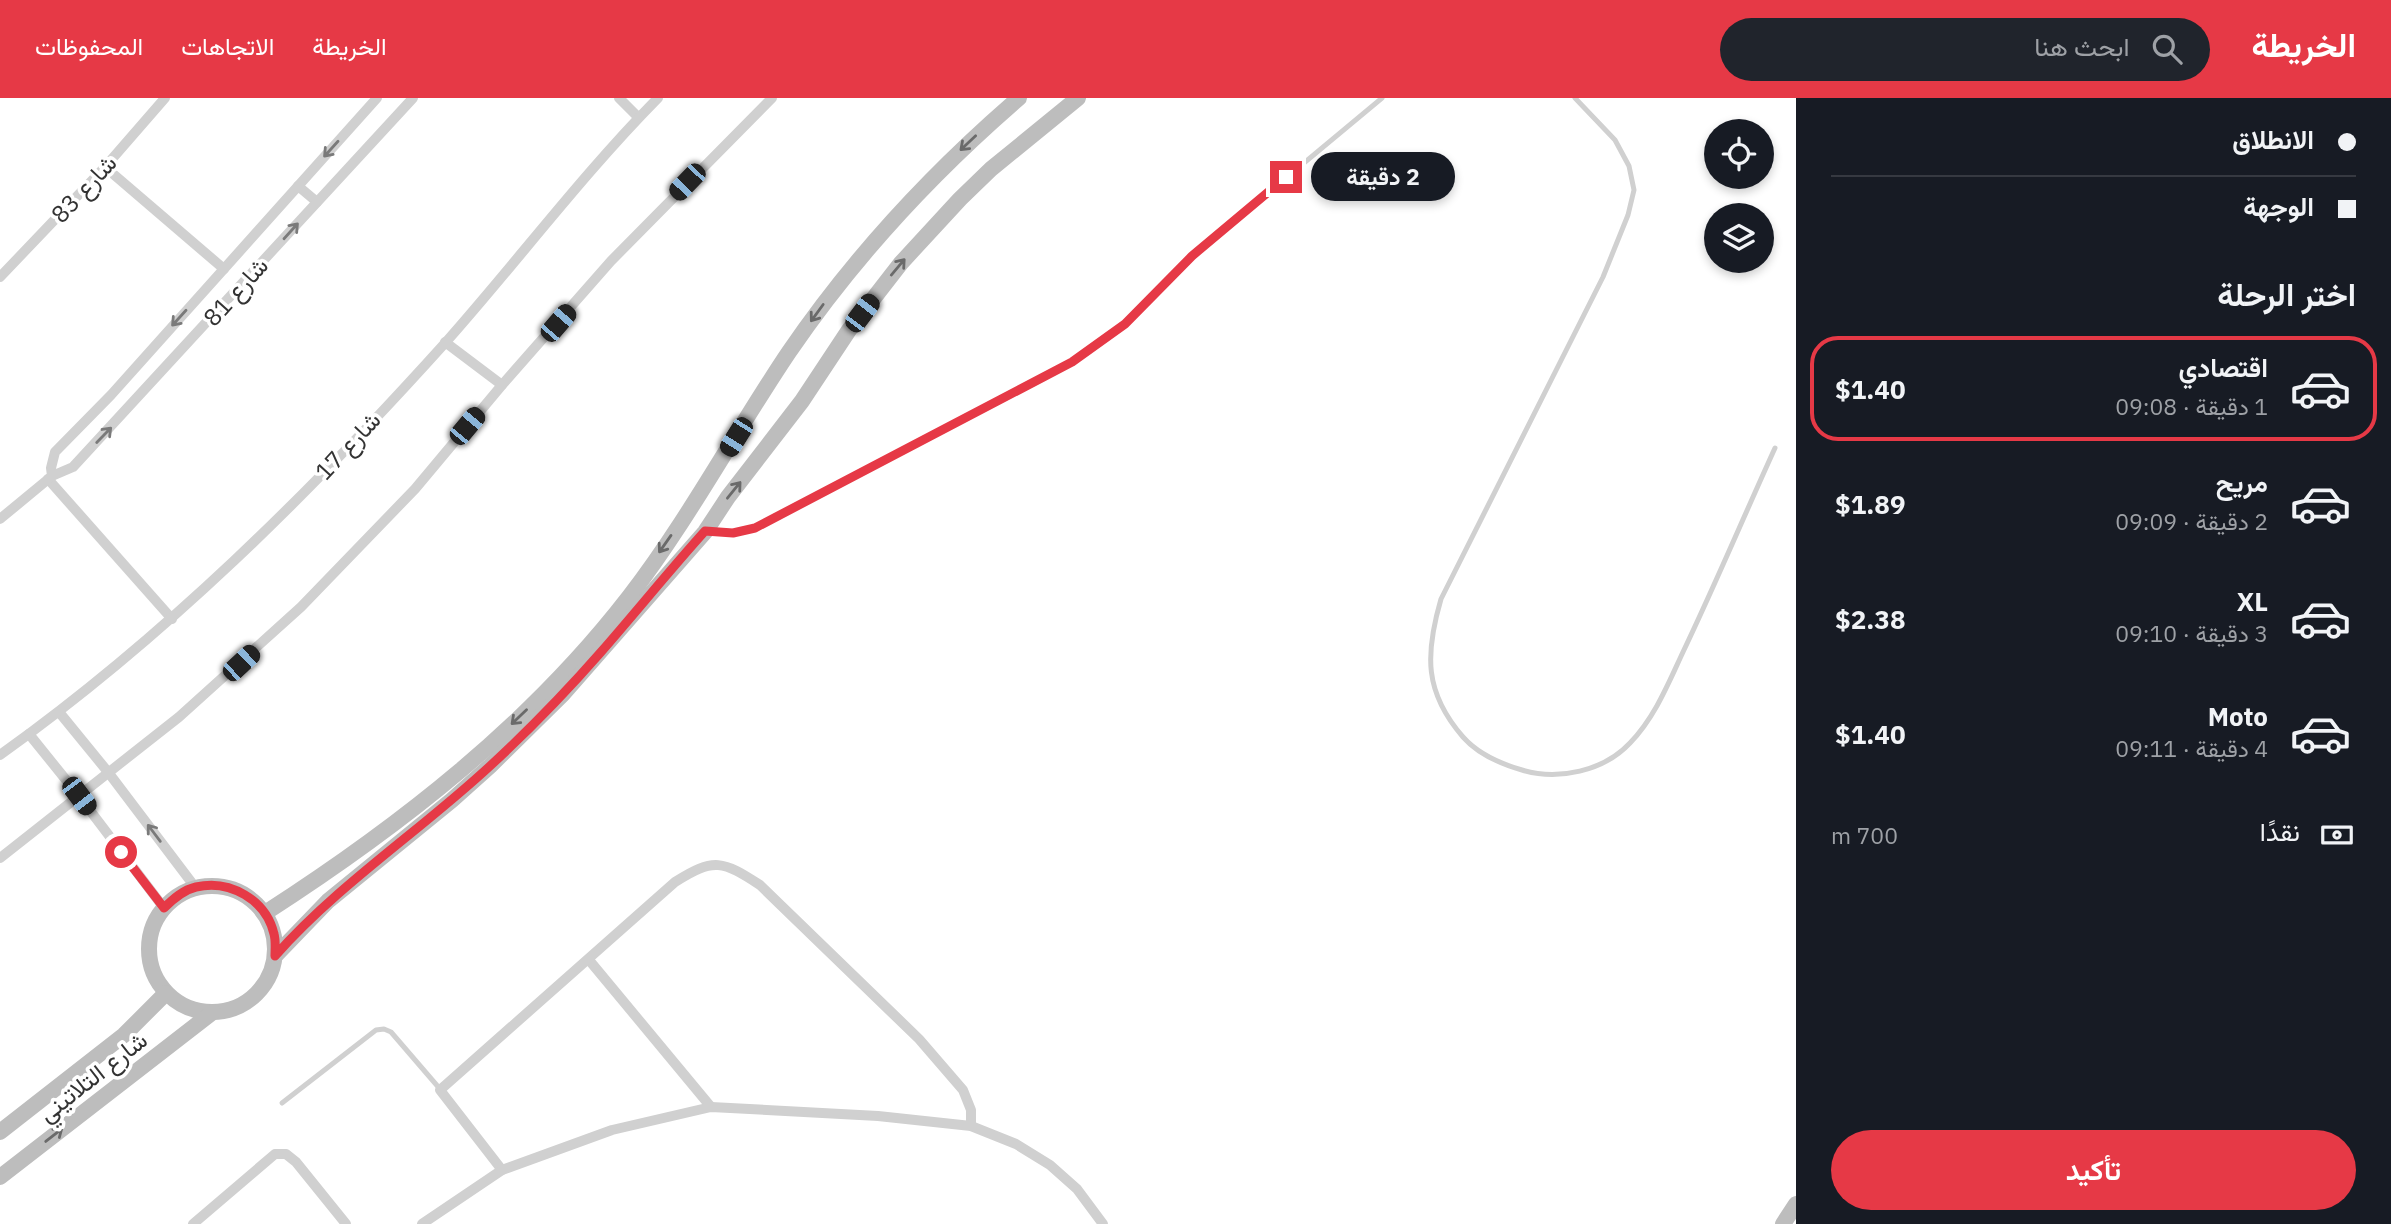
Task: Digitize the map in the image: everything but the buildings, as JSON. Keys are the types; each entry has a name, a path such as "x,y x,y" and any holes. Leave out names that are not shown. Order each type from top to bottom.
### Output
{"main road":[{"path":"265,913 408,813 490,744 561,675 629,596 696,500 788,353 845,276 932,178 1019,98"},
{"path":"275,956 328,901 452,800 527,731 599,654 705,531 802,401 849,330 901,263 983,177 1023,141 1078,98"},
{"path":"215,885 234,889 251,898 265,913 274,933 275,956 269,978 255,996 235,1008 213,1012 188,1008 166,993 153,974 148,951 152,928 164,908 178,895 195,887 215,885"},
{"name":"شارع التلاتيني","path":"0,1132 124,1035 166,993"},
{"name":"شارع التلاتيني","path":"0,1177 213,1012"},
{"path":"1783,1224 1796,1204"}],"street":[{"name":"شارع 83","path":"0,277 105,167 165,98"},
{"name":"شارع 81","path":"50,478 55,452 111,395 377,98"},
{"name":"شارع 81","path":"0,519 50,478 66,472 81,459 413,98"},
{"path":"619,98 638,117"},
{"name":"شارع 17","path":"0,755 58,712 172,619 294,503 445,342 657,98"},
{"path":"0,859 179,717 302,607 415,489 611,261 772,98"},
{"path":"105,167 224,269"},
{"path":"298,186 317,202"},
{"path":"445,342 502,385"},
{"path":"50,478 172,619"},
{"path":"58,712 108,772 195,887"},
{"path":"29,734 164,908"},
{"path":"502,1170 440,1090 676,882 696,869 716,863 739,872 760,885 919,1040 963,1090 971,1110 971,1126"},
{"path":"589,960 711,1107"},
{"path":"422,1224 502,1170 612,1130 711,1107 866,1115 971,1126 1016,1144 1050,1165 1077,1189 1103,1224"},
{"path":"193,1224 275,1154 286,1154 296,1162 346,1224"}],"lane":[{"path":"705,531 733,533 755,528 1072,362 1125,324 1192,256 1382,98"},
{"path":"1575,98 1615,140 1629,166 1634,190 1628,215 1603,276 1441,599 1432,632 1429,660 1435,689 1448,720 1471,747 1505,765 1537,775 1570,774 1604,762 1628,745 1650,720 1775,448"},
{"path":"282,1103 376,1030 384,1028 391,1032 440,1090"}],"route":[{"path":"121,852 164,908 178,895 195,887 215,885 234,889 251,898 265,913 274,933 275,956 328,901 452,800 527,731 599,654 705,531 733,533 755,528 1072,362 1125,324 1192,256 1286,177"}]}
